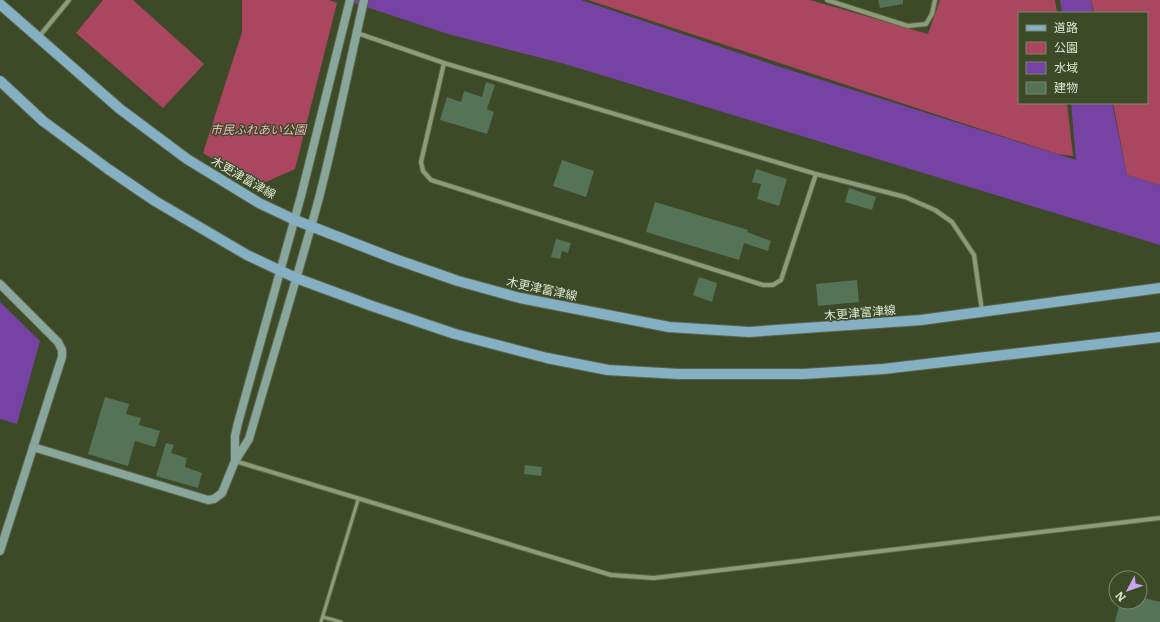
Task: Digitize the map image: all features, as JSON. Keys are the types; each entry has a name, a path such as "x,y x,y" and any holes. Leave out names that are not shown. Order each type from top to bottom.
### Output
{"main road":[{"name":"木更津富津線","path":"0,4 120,109 169,146 222,182 260,203 311,227 464,283 520,298 669,327 749,332 806,330 921,320 1160,288"},
{"path":"0,81 43,121 155,201 247,255 296,278 455,334 547,358 608,370 679,374 836,373 883,369 1160,337"}],"street":[{"path":"38,38 69,0"},
{"path":"235,461 235,436 238,423 295,220 350,0"},
{"path":"32,447 208,500 217,498 222,493 235,461 249,439 311,227 341,108 364,0"},
{"path":"826,0 908,26 926,24 932,14 935,0"},
{"path":"357,33 444,63 816,174 905,197 935,210 952,222 974,255 982,311"},
{"path":"444,63 421,162 422,171 431,180 763,285 773,285 781,280 816,174"},
{"path":"0,284 58,342 62,350 62,358 32,447 0,552"},
{"path":"235,461 358,500 611,575 646,578 1160,518"}],"lane":[{"path":"321,622 358,500"},
{"path":"323,617 341,622"}],"green space":[{"path":"103,0 133,0 204,64 163,108 76,33"},
{"name":"市民ふれあい公園","path":"242,0 329,0 337,3 295,169 257,186 203,153 242,32"},
{"path":"588,0 810,0 928,34 940,0 1055,0 1057,12 1018,12 1018,104 1067,104 1073,156 1057,154"},
{"path":"1091,0 1160,0 1160,185 1127,175 1113,104 1148,104 1148,12 1094,12"}],"water":[{"path":"345,0 581,0 777,66 1076,160 1071,104 1112,104 1127,175 1160,185 1160,245 565,64 448,34"},
{"path":"1060,0 1091,0 1093,12 1062,12"},
{"path":"0,302 40,341 17,424 0,419"}],"building":[{"path":"878,0 903,0 903,4 880,8"},
{"path":"486,82 495,85 487,109 494,112 487,134 440,120 447,97 461,102 464,91 482,97"},
{"path":"562,160 594,171 586,197 553,186"},
{"path":"756,169 787,179 779,206 757,199 761,184 752,182"},
{"path":"849,188 876,197 872,210 845,202"},
{"path":"655,202 748,230 747,232 771,241 768,251 744,243 739,260 646,232"},
{"path":"556,239 571,243 568,253 562,251 560,259 551,257"},
{"path":"699,277 717,283 712,302 693,295"},
{"path":"857,280 859,302 818,306 816,284"},
{"path":"105,397 129,404 126,414 141,418 139,425 160,431 155,447 135,441 128,466 88,454"},
{"path":"166,443 174,445 171,453 187,458 185,467 202,473 198,488 156,476"},
{"path":"525,465 542,467 541,476 524,474"},
{"path":"1148,599 1160,602 1160,622 1115,622 1118,610 1148,610"}]}
